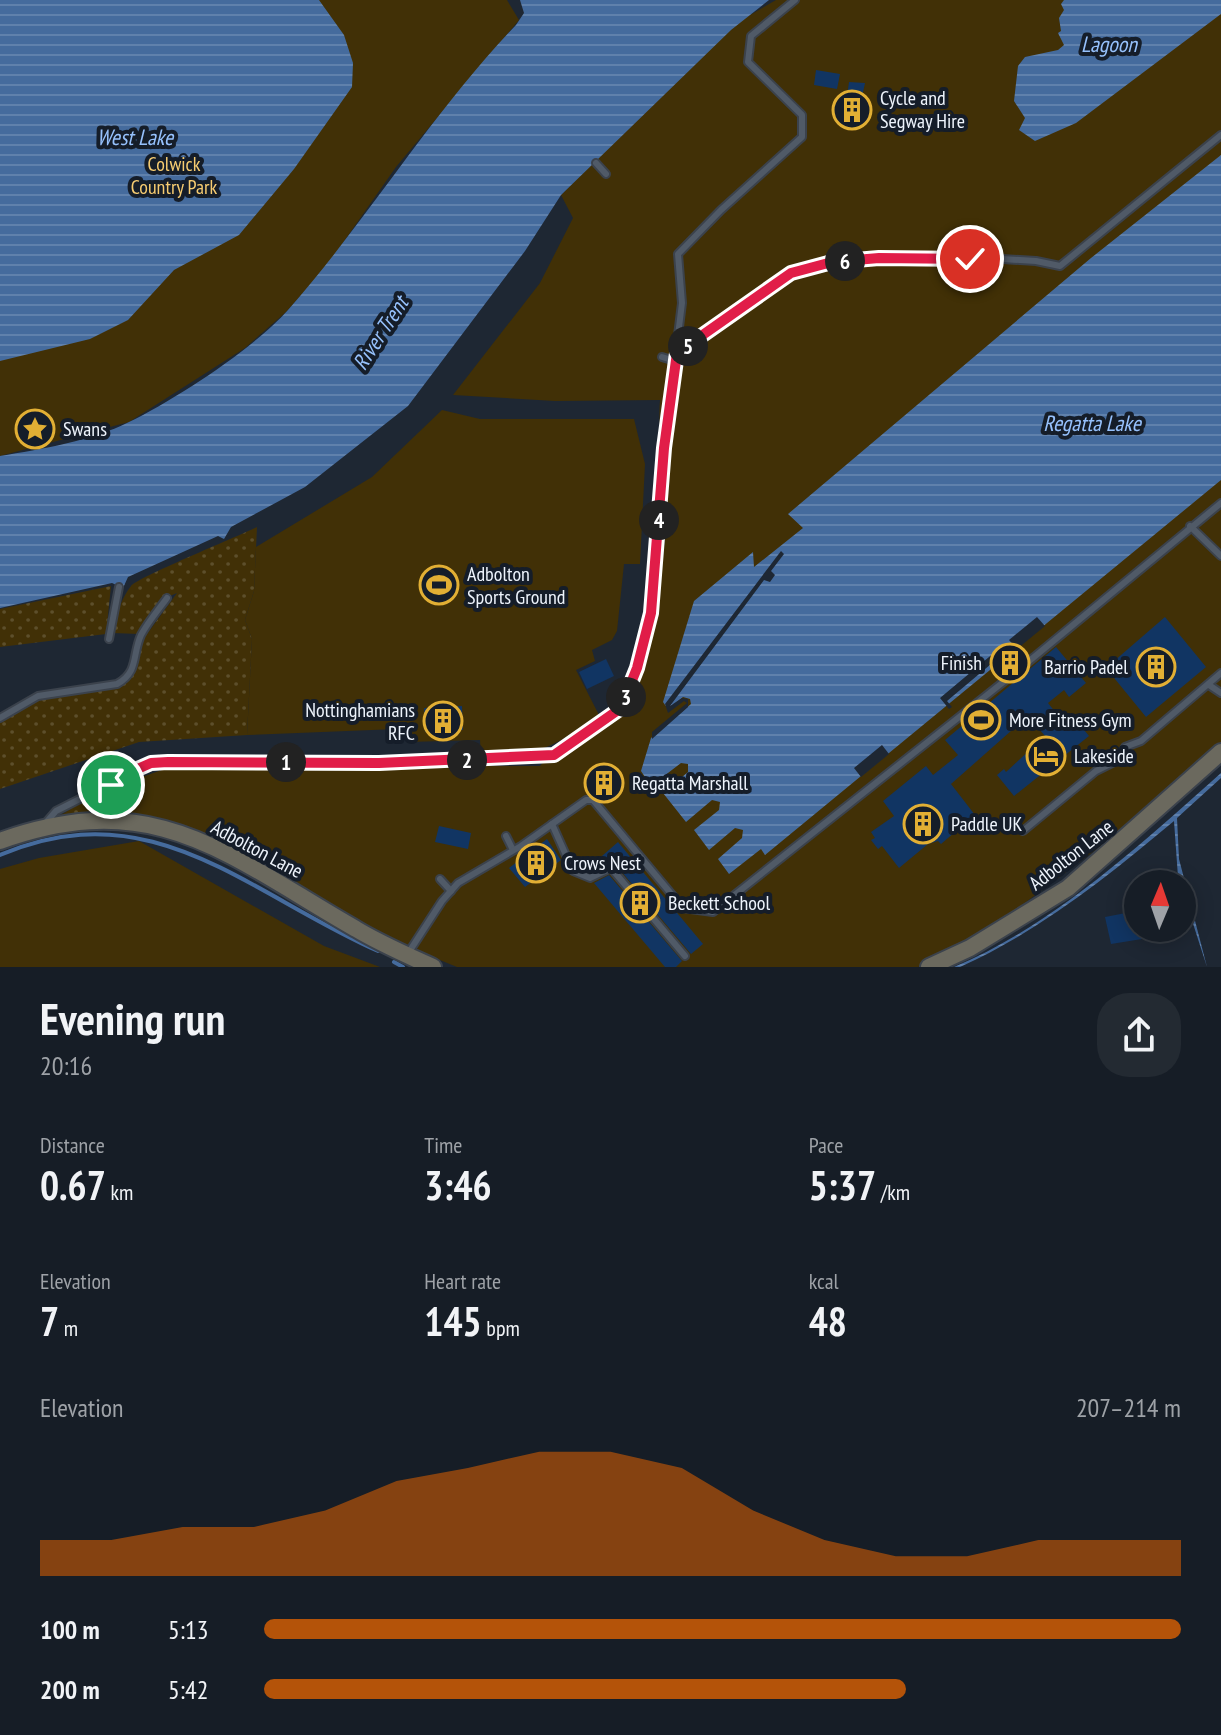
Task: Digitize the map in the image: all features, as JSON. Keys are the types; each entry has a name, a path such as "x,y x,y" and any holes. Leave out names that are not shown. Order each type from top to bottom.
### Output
{"street":[{"name":"Adbolton Lane","path":"929,967 970,948 1068,888 1221,752"},
{"name":"Adbolton Lane","path":"0,841 43,826 112,819 179,832 220,848 354,929 433,967"}],"lane":[{"path":"43,826 56,811 151,763 393,762 554,755 621,708 637,668 651,613 664,448 682,300 677,263 681,247 802,137 802,115 748,62 751,36 795,0"},
{"path":"677,353 791,273 832,262 953,256 1036,261 1060,266 1221,135"},
{"path":"596,163 606,174"},
{"path":"662,357 675,361"},
{"path":"407,955 451,891 478,869 513,850 586,800 593,800 683,908 713,912 1016,672 1221,503"},
{"path":"1190,526 1221,556"},
{"path":"109,639 119,587"},
{"path":"0,718 38,696 117,684 128,678 134,668 141,635 167,598"},
{"path":"1023,831 1099,768 1118,760 1125,747 1141,741 1221,673"},
{"path":"1209,685 1221,693"},
{"path":"112,819 108,796 113,780"},
{"path":"552,824 564,843 573,871 590,878 611,868 685,956"},
{"path":"506,836 513,850"},
{"path":"440,879 451,891"}],"green space":[{"name":"Colwick Country Park","path":"0,0 507,0 519,20 396,167 326,267 286,312 245,348 129,422 0,456"},
{"path":"776,0 1221,0 1221,756 954,956 918,967 457,967 361,928 255,860 177,824 122,814 115,804 121,784 162,770 192,766 540,766 597,730 625,707 643,668 665,539 667,492 660,400 555,401 453,395 540,283 573,218 561,195 731,26"},
{"name":"Adbolton Sports Ground","path":"442,410 480,419 634,419 645,464 640,564 624,564 617,631 612,640 592,650 595,661 576,670 599,715 545,748 501,756 481,757 480,740 407,742 397,729 247,735 252,639 245,620 254,591 256,547 372,477"},
{"path":"257,527 254,591 245,620 252,639 247,735 139,742 0,789 0,723 40,699 55,694 117,686 133,676 144,638 177,593 160,600 139,634 113,633 119,608 131,586 168,566"},
{"path":"111,586 106,634 0,647 0,609"},
{"path":"96,794 103,803 98,814 59,816"},
{"path":"139,841 324,946 380,967 0,967 0,869 39,858"}],"water":[{"name":"West Lake","path":"0,0 319,0 344,35 353,63 352,87 294,169 239,235 174,270 128,320 90,339 0,361"},
{"name":"River Trent","path":"520,0 769,0 731,30 561,195 525,251 408,406 305,487 231,527 224,539 218,536 128,577 123,588 112,583 0,608 0,456 83,439 114,429 169,400 255,341 288,310 318,275 456,94 516,25 524,13"},
{"name":"Lagoon","path":"1064,0 1221,0 1221,14 1076,123 1035,141 1019,130 1025,118 1014,101 1018,66 1025,57 1058,50 1064,45 1058,33 1061,31 1059,18 1064,10 1061,4"},
{"name":"Regatta Lake","path":"1221,155 1221,480 765,855 761,849 729,874 718,859 742,838 743,830 735,828 709,850 694,830 719,810 720,802 712,800 686,822 663,793 688,772 688,764 681,763 651,786 641,771 651,738 691,704 690,699 683,697 668,709 663,702 694,601 753,552 754,567 803,528 788,514 1091,258"},
{"path":"1221,773 1221,778 1177,818 1182,870 1178,870 1174,821 1045,920 989,953 954,967 1026,929 1128,854"},
{"path":"1196,925 1207,967 1196,933"}],"pier":[{"path":"781,551 784,554 771,571 775,575 770,582 764,580 670,706 682,698 688,699 688,707 652,739 652,732 687,703 684,701 668,713 665,704"},
{"path":"1037,617 1045,626 1017,649 1009,640"},
{"path":"995,652 1005,664 997,659 947,701 952,707 949,709 940,698"},
{"path":"882,745 889,754 861,777 854,768"}],"building":[{"path":"816,70 840,74 837,89 814,85"},
{"path":"849,82 865,83 857,120 844,118"},
{"name":"Barrio Padel","path":"1165,617 1206,667 1146,717 1106,668"},
{"path":"1056,647 1086,683 1069,697 1064,690 1048,703 1064,723 1073,716 1089,736 1014,796 997,775 1004,769 1006,772 1045,736 1028,716 951,784 975,815 941,844 938,841 928,844 899,868 882,846 878,849 871,840 875,838 871,832 894,816 883,801 926,766 933,775 958,755 945,740"},
{"path":"606,659 614,676 587,689 579,672"},
{"name":"Nottinghamians RFC","path":"462,706 463,730 425,732 424,708"},
{"path":"439,826 471,833 468,849 435,842"},
{"name":"Crows Nest","path":"547,839 561,860 525,887 509,868"},
{"path":"618,842 703,944 691,954 615,864 586,870"},
{"path":"609,875 682,961 676,967 665,967 594,883"},
{"path":"1124,913 1124,942 1111,944 1105,917"}],"waterway":[{"path":"0,855 55,838 105,834 152,842 197,857 241,878 378,951"},
{"path":"394,962 403,967"}],"place":[{"name":"Cycle and Segway Hire","path":"852,110"},
{"name":"Swans","path":"35,429"},
{"name":"Adbolton Sports Ground","path":"439,585"},
{"name":"Finish","path":"1010,663"},
{"name":"Barrio Padel","path":"1156,667"},
{"name":"More Fitness Gym","path":"981,720"},
{"name":"Nottinghamians RFC","path":"443,721"},
{"name":"Lakeside","path":"1046,756"},
{"name":"Regatta Marshall","path":"604,783"},
{"name":"Paddle UK","path":"923,824"},
{"name":"Crows Nest","path":"536,863"},
{"name":"Beckett School","path":"640,903"}],"route":[{"path":"111,785 113,780 159,762 379,763 554,755 621,708 637,668 653,599 664,448 677,353 791,273 832,262 879,258 953,256 970,259"}]}
